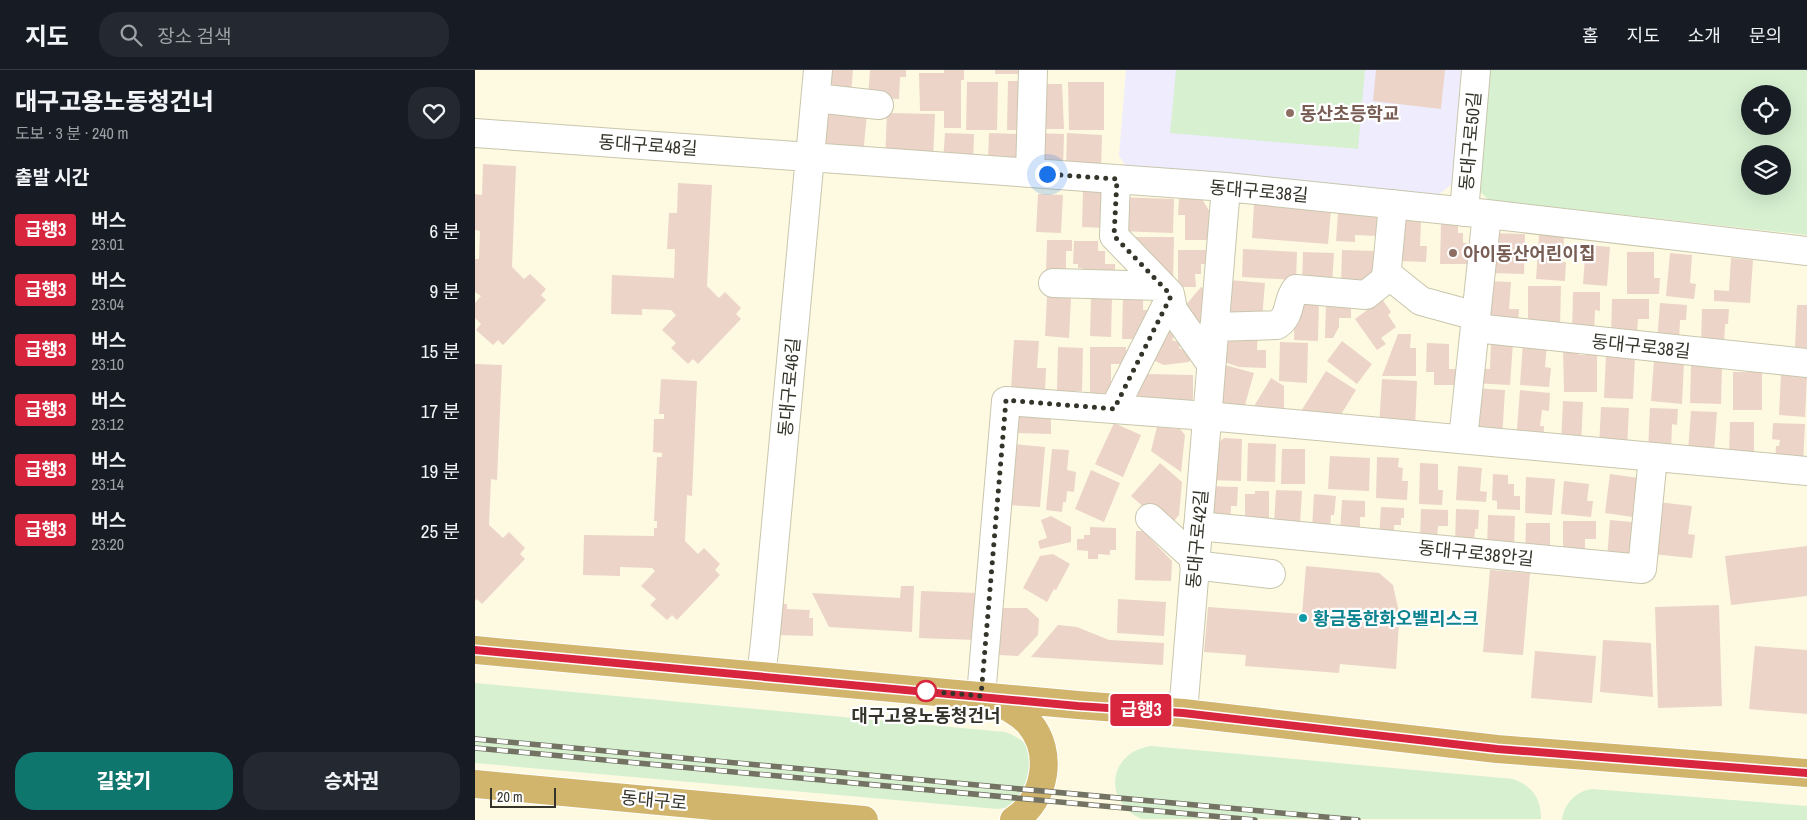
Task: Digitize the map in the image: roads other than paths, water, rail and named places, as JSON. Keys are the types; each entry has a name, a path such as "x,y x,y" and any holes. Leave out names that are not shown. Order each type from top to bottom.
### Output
{"main road":[{"path":"475,650 1078,706 1183,713 1497,749 1807,773"},
{"path":"982,696 1017,712 1030,724 1038,739 1043,755 1044,772 1040,789 1032,804 1014,820"},
{"name":"동대구로","path":"475,784 792,816 864,820"}],"street":[{"name":"동대구로46길","path":"761,676 816,158 818,70"},
{"path":"1030,173 1033,70"},
{"name":"동대구로50길","path":"1476,70 1476,213"},
{"path":"816,98 879,104"},
{"name":"동대구로48길","path":"475,133 816,158"},
{"name":"동대구로38길","path":"816,158 1226,187 1476,213 1807,251"},
{"path":"1117,179 1114,236 1166,292 1173,310 1211,364"},
{"name":"동대구로42길","path":"1183,713 1226,187"},
{"path":"1214,327 1277,325 1285,320 1292,294 1297,289 1366,295 1386,279 1393,204"},
{"path":"1463,440 1476,322 1476,213"},
{"name":"동대구로38길","path":"1386,273 1421,301 1476,322 1807,363"},
{"path":"1053,283 1166,292"},
{"path":"1114,409 1166,292"},
{"path":"982,696 1006,400 1207,416 1807,471"},
{"name":"동대구로38안길","path":"1198,526 1642,569 1653,457"},
{"path":"1150,518 1195,562 1271,574"}],"railway":[{"path":"475,739 1358,820"},
{"path":"475,748 1255,820"}],"place":[{"name":"동산초등학교","path":"1290,113"},
{"name":"아이동산어린이집","path":"1453,253"},
{"name":"황금동한화오벨리스크","path":"1303,618"},
{"name":"대구고용노동청건너","path":"926,691"}]}
